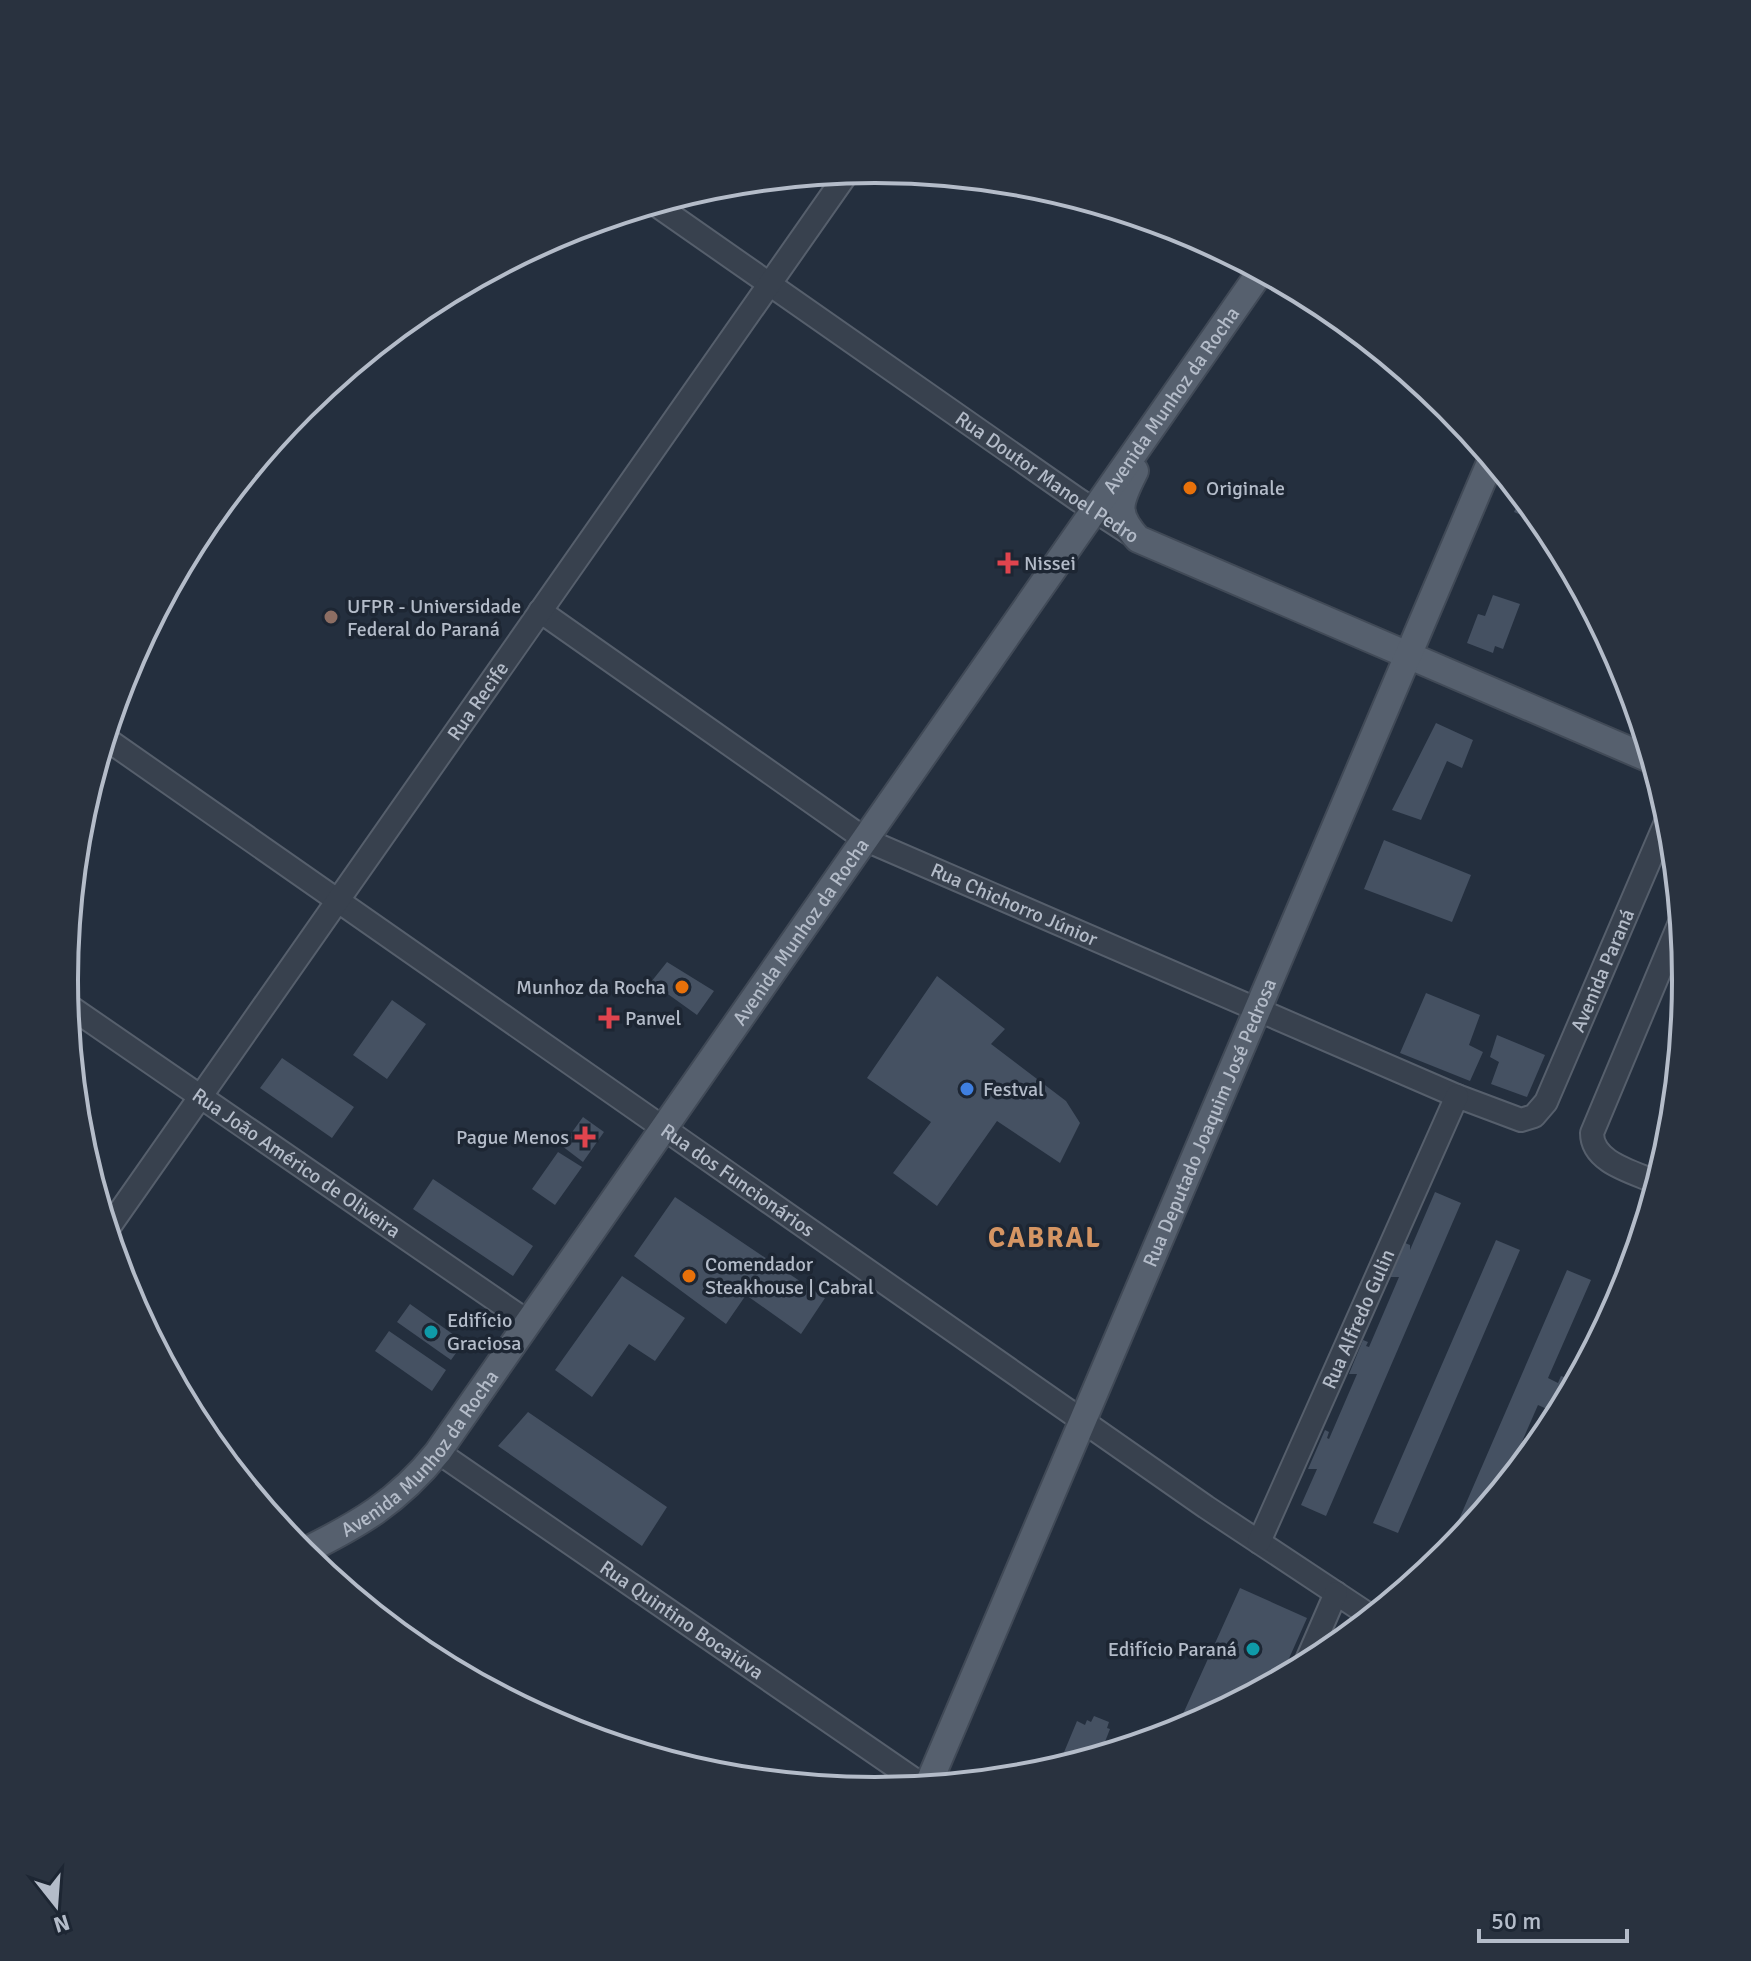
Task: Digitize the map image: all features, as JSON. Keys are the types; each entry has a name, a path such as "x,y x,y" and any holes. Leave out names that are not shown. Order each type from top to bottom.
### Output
{"main road":[{"name":"Avenida Munhoz da Rocha","path":"314,1546 378,1510 403,1491 438,1452 1255,280"},
{"path":"1138,539 1125,525 1123,496 1172,397"},
{"name":"Rua Deputado Joaquim José Pedrosa","path":"931,1776 1487,470"},
{"name":"Rua Doutor Manoel Pedro","path":"1138,539 1640,755"}],"street":[{"name":"Rua Recife","path":"115,1219 839,184"},
{"name":"Rua Doutor Manoel Pedro","path":"665,211 1138,539"},
{"name":"Rua Chichorro Júnior","path":"540,611 866,840 1457,1096 1515,1119 1529,1119"},
{"name":"Rua dos Funcionários","path":"114,744 1259,1542 1363,1611"},
{"name":"Avenida Paraná","path":"1529,1119 1546,1102 1660,836"},
{"path":"1648,1178 1603,1158 1592,1142 1594,1122 1672,942"},
{"name":"Rua João Américo de Oliveira","path":"79,1013 528,1322"},
{"name":"Rua Alfredo Gulin","path":"1259,1542 1457,1096"},
{"name":"Rua Quintino Bocaiúva","path":"438,1452 911,1777"},
{"path":"1312,1648 1336,1593"}],"building":[{"path":"1493,595 1520,604 1503,649 1495,646 1493,653 1467,643 1478,614 1485,616"},
{"path":"1436,723 1473,740 1462,768 1447,761 1421,820 1392,810"},
{"path":"1384,840 1471,875 1452,922 1364,889"},
{"name":"Munhoz da Rocha","path":"667,962 714,991 697,1015 651,982"},
{"name":"Festval","path":"937,976 1005,1029 991,1044 1066,1101 1080,1123 1060,1163 997,1121 937,1206 893,1173 931,1122 867,1078"},
{"path":"1426,993 1480,1015 1469,1045 1483,1052 1470,1081 1400,1053"},
{"path":"392,1000 426,1024 387,1079 353,1055"},
{"path":"1497,1035 1545,1055 1527,1097 1491,1084 1499,1062 1490,1057"},
{"path":"282,1058 354,1107 332,1138 260,1088"},
{"path":"583,1117 604,1132 583,1162 562,1146"},
{"path":"558,1152 582,1167 555,1205 532,1189"},
{"path":"433,1179 533,1246 513,1276 413,1209"},
{"path":"1435,1192 1461,1203 1326,1516 1301,1505 1317,1469 1308,1469 1325,1430 1329,1432 1329,1439 1357,1374 1349,1374 1363,1340 1368,1342 1366,1346 1369,1347 1399,1277 1390,1277 1405,1243 1410,1245 1410,1250"},
{"path":"675,1197 825,1298 801,1334 746,1295 726,1324 634,1256"},
{"path":"1496,1240 1520,1250 1398,1533 1373,1523"},
{"path":"1567,1270 1591,1280 1548,1378 1558,1383 1561,1376 1566,1379 1545,1414 1547,1409 1538,1405 1516,1455 1456,1526"},
{"path":"622,1276 685,1318 655,1361 629,1344 592,1397 555,1370"},
{"name":"Edifício Graciosa","path":"410,1304 464,1342 451,1360 397,1322"},
{"path":"389,1331 446,1370 432,1391 375,1351"},
{"path":"528,1412 667,1507 642,1546 498,1446"},
{"name":"Edifício Paraná","path":"1240,1588 1307,1618 1287,1663 1228,1696 1182,1717"},
{"path":"1094,1716 1109,1722 1107,1728 1110,1729 1104,1744 1063,1756 1077,1721 1085,1725 1087,1720 1091,1722"}],"place":[{"name":"Originale","path":"1190,488"},
{"name":"Nissei","path":"1008,563"},
{"name":"UFPR - Universidade Federal do Paraná","path":"331,617"},
{"name":"Munhoz da Rocha","path":"682,987"},
{"name":"Panvel","path":"609,1018"},
{"name":"Festval","path":"967,1089"},
{"name":"Pague Menos","path":"585,1137"},
{"name":"Comendador Steakhouse | Cabral","path":"689,1276"},
{"name":"Edifício Graciosa","path":"431,1332"},
{"name":"Edifício Paraná","path":"1253,1649"}],"district":[{"name":"CABRAL","path":"1045,1238"}]}
